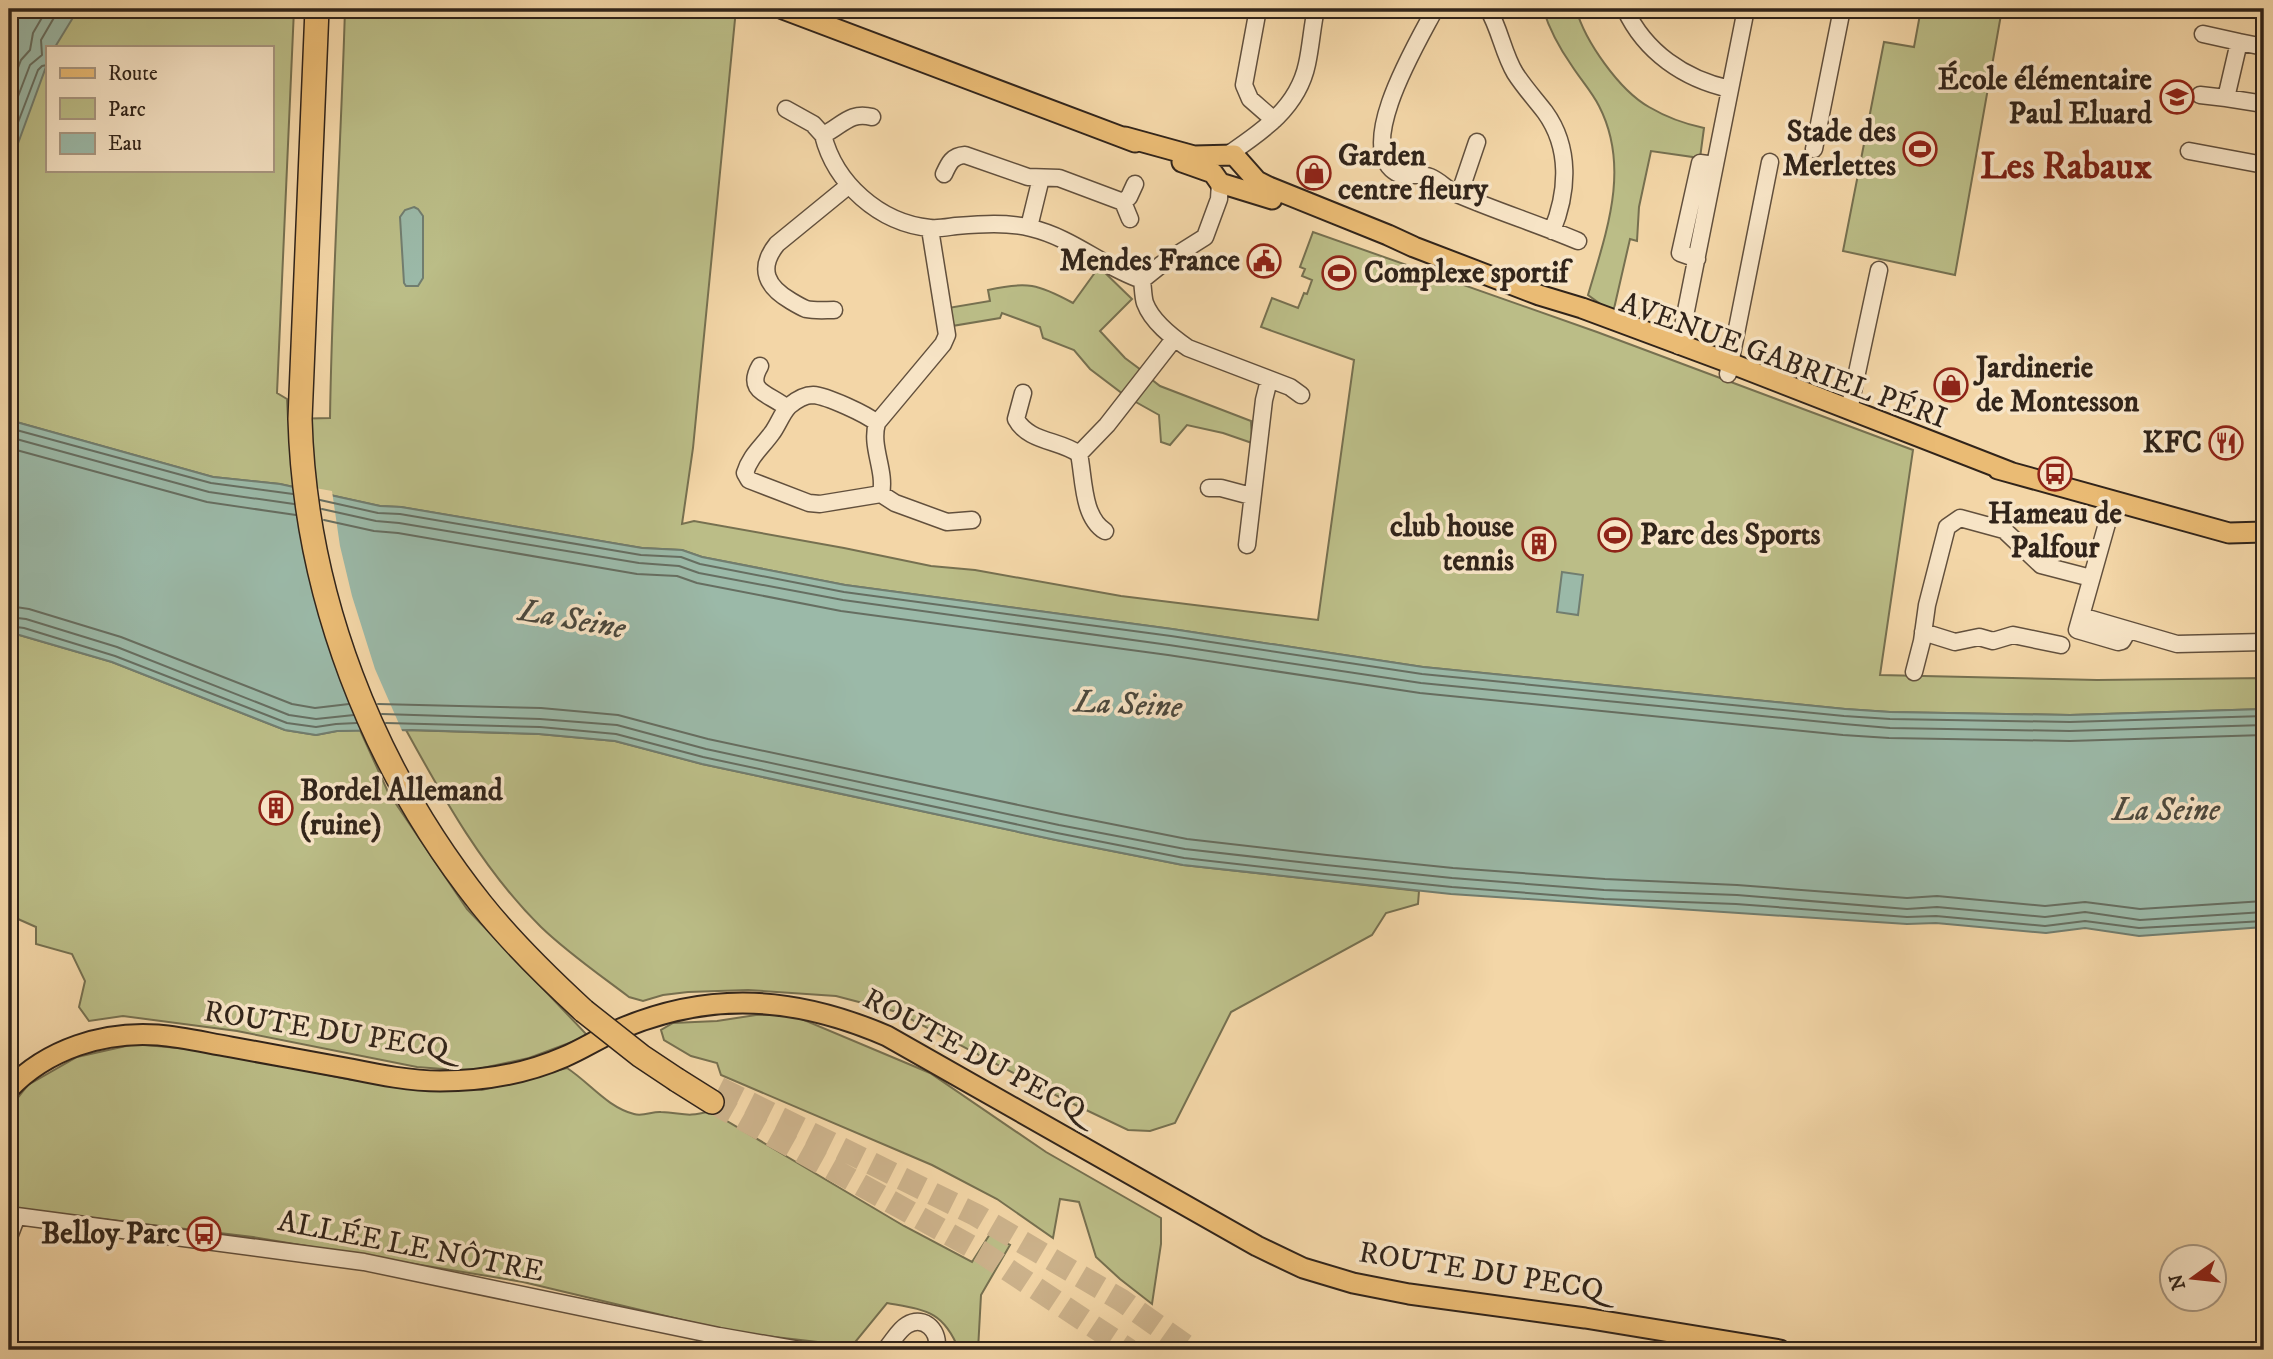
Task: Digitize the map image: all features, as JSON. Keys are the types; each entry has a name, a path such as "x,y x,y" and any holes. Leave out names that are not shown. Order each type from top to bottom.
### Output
{"highway":[{"path":"307,419 317,9"},
{"path":"329,9 315,316 307,419 301,456 311,529 335,629 379,744 406,795 482,906 536,967 612,1034 716,1095"}],"main road":[{"path":"783,9 1125,136 1228,169"},
{"name":"AVENUE GABRIEL PÉRI","path":"1228,169 1414,247 1539,295 1582,308 1678,350"},
{"name":"AVENUE GABRIEL PÉRI","path":"1539,295 1579,317 1616,331 1630,332 1728,366 2010,472"},
{"name":"AVENUE GABRIEL PÉRI","path":"1728,366 1934,450 1979,465 2229,533 2259,535"},
{"name":"ROUTE DU PECQ","path":"9,1089 34,1067 60,1053 101,1039 130,1035 173,1037 401,1079 467,1081 531,1069 562,1058 618,1030 682,1008 736,1002 782,1005 852,1020 887,1036 1257,1246 1303,1268 1353,1283 1409,1294 1585,1318 1780,1350"}],"street":[{"path":"1258,9 1244,85 1250,99 1271,118"},
{"path":"1142,280 1205,237 1228,169 1271,118 1284,111 1301,84 1316,9"},
{"path":"1435,9 1396,86 1381,137 1386,163 1396,173 1428,176 1459,195 1578,241"},
{"path":"1488,9 1510,63 1547,114 1562,148 1565,169 1562,207 1552,230"},
{"path":"1625,9 1641,35 1667,62 1700,80 1730,89"},
{"path":"1678,350 1746,9"},
{"path":"1814,149 1842,9"},
{"path":"2203,34 2264,47"},
{"path":"2227,98 2239,43"},
{"path":"2200,95 2264,104"},
{"path":"786,109 813,124 823,135 831,160 848,186 875,208 890,216 930,229 985,224 1029,227 1072,243 1120,273 1142,280"},
{"path":"823,135 851,117 860,114 872,117"},
{"path":"1459,195 1477,142"},
{"path":"2189,151 2264,165"},
{"path":"944,174 951,160 958,155 965,155 1028,177 1059,178 1123,202 1130,219"},
{"path":"1728,366 1770,162"},
{"path":"1697,259 1681,253 1700,163 1715,165"},
{"path":"1029,227 1041,178"},
{"path":"1123,202 1129,197 1135,184"},
{"path":"834,310 804,308 775,292 769,284 768,265 771,252 778,244 848,186"},
{"path":"881,494 883,484 874,434 877,423 943,344 947,335 930,229"},
{"path":"1849,410 1879,270"},
{"path":"1142,280 1145,303 1174,339 1188,348 1290,387 1301,395"},
{"path":"1080,454 1107,425 1174,339"},
{"path":"760,366 753,377 754,384 758,390 787,408"},
{"path":"1247,545 1251,496 1269,380"},
{"path":"1023,393 1016,419 1028,433 1080,454 1089,510 1093,520 1105,531"},
{"path":"877,423 867,415 815,395 805,396 787,408 766,442 754,453 745,473 748,480 809,503 820,504 881,494 895,503 947,522 972,520"},
{"path":"1209,488 1251,496"},
{"path":"2115,502 2079,623 2128,631 2177,644 2264,642"},
{"path":"1914,672 1927,605 1947,527 1960,519 2004,530 2041,565 2091,578"},
{"path":"1923,632 1955,642 1979,637 1993,641 2012,635 2061,645"},
{"path":"9,1237 13,1215"},
{"name":"ALLÉE LE NÔTRE","path":"13,1215 364,1262 800,1350"},
{"path":"885,1350 902,1329 914,1322 927,1324 936,1342 946,1340 949,1350"}],"green space":[{"path":"9,9 294,9 277,393 287,399 288,419 330,418 345,9 736,9 693,448 682,524 694,521 931,566 975,570 1121,596 1318,620 1354,360 1261,327 1272,298 1298,308 1304,293 1307,294 1312,280 1302,276 1305,269 1300,267 1313,232 1597,332 1913,450 1880,675 2097,680 2264,678 2264,709 2070,715 1890,712 1423,667 1172,629 845,585 702,557 682,550 642,548 401,507 380,506 280,484 213,477 9,420"},
{"path":"1543,9 1576,9 1595,50 1626,89 1662,114 1704,128 1700,158 1651,151 1639,207 1637,241 1630,239 1613,313 1588,295 1612,200 1613,153 1608,129 1599,106 1559,46"},
{"name":"Stade des Merlettes","path":"1921,9 2002,9 1955,275 1843,251 1884,42 1914,47"},
{"path":"1099,267 1132,299 1100,331 1125,358 1141,370 1123,394 1090,369 1074,350 1043,338 1040,327 1002,313 1000,318 952,326 948,308 990,301 988,290 1001,287 1023,285 1041,288 1073,303"},
{"path":"1151,379 1160,386 1251,421 1252,443 1187,425 1170,445 1161,442 1159,415 1134,401"},
{"path":"9,632 112,662 285,730 316,735 360,730 388,792 467,909 588,1036 529,1058 469,1071 417,1067 237,1031 123,1016 89,1021 79,1007 85,981 72,954 36,944 36,927 9,915"},
{"path":"406,730 539,734 615,741 702,764 1183,865 1419,891 1418,904 1386,913 1372,935 1231,1012 1175,1123 1150,1131 1128,1130 897,1012 836,996 748,990 688,992 643,1001 629,997 562,946 520,905 466,833"},
{"path":"756,1015 792,1015 930,1073 1046,1152 1161,1218 1161,1244 1152,1304 1096,1257 1079,1202 1060,1199 1053,1238 997,1199 932,1165 721,1075 717,1063 691,1056 664,1040 661,1030 673,1023 717,1021"},
{"path":"135,1044 210,1051 352,1080 482,1090 567,1068 624,1111 641,1115 658,1112 690,1115 710,1111 904,1226 972,1262 990,1234 1010,1245 981,1295 978,1350 959,1350 939,1319 922,1310 887,1303 852,1346 733,1332 523,1282 253,1237 9,1208 9,1109 28,1085 77,1057"}],"water":[{"path":"9,9 75,9 74,16 56,46 46,46 46,67 9,168"},
{"path":"414,207 423,216 423,278 418,286 406,286 400,217 405,210"},
{"name":"La Seine","path":"9,420 213,477 280,484 380,506 401,507 642,548 682,550 702,557 845,585 1172,629 1423,667 1890,712 2070,715 2264,709 2264,927 2139,936 2085,928 2046,933 1936,923 1907,924 1451,894 1183,865 702,764 615,741 539,734 412,730 337,731 316,735 285,730 112,662 9,632"},
{"path":"1562,572 1583,575 1578,615 1557,612"}],"pier":[{"path":"293,484 332,491 340,546 352,596 375,669 403,733 364,734 353,712 313,595"}],"tunnel":[{"path":"719,1088 976,1215 1121,1300 1192,1350"},
{"path":"712,1102 981,1252 1129,1350"}],"place":[{"name":"École élémentaire Paul Eluard","path":"2177,97"},
{"name":"Stade des Merlettes","path":"1920,149"},
{"name":"Garden centre fleury","path":"1314,173"},
{"name":"Mendes France","path":"1264,261"},
{"name":"Complexe sportif","path":"1339,273"},
{"name":"Jardinerie de Montesson","path":"1951,385"},
{"name":"KFC","path":"2226,443"},
{"name":"Hameau de Palfour","path":"2055,474"},
{"name":"Parc des Sports","path":"1615,535"},
{"name":"club house tennis","path":"1539,544"},
{"name":"Bordel Allemand (ruine)","path":"276,808"},
{"name":"Belloy Parc","path":"204,1234"}],"district":[{"name":"Les Rabaux","path":"2066,167"}]}
